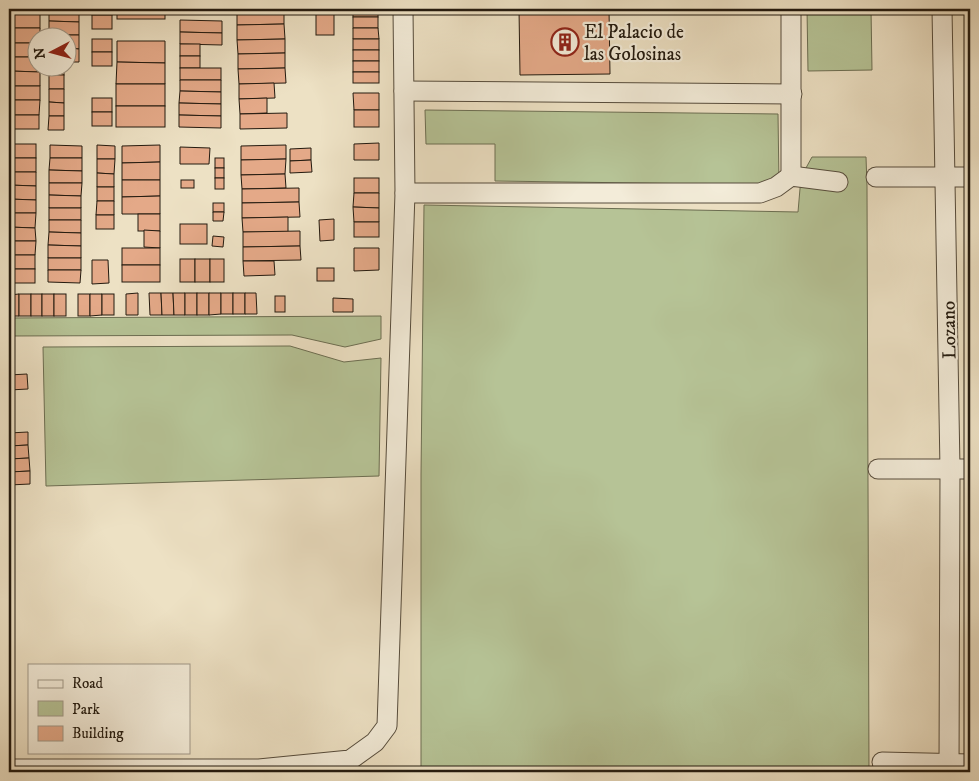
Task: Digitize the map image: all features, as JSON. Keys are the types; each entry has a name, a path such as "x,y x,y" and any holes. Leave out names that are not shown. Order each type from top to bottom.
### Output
{"street":[{"path":"9,769 276,770 350,760 375,742 387,726 405,193 403,9"},
{"path":"791,176 792,9"},
{"name":"Lozano","path":"942,9 950,469 949,768"},
{"path":"404,91 792,94"},
{"path":"405,193 760,194 776,187 791,176 838,182"},
{"path":"876,177 970,177"},
{"path":"878,469 970,469"},
{"path":"882,762 949,768 970,764"}],"green space":[{"path":"807,9 871,9 872,70 808,71"},
{"path":"425,110 778,114 779,185 495,181 495,144 426,144"},
{"path":"812,157 866,157 869,772 439,772 439,770 421,770 421,475 424,205 798,212 801,177"},
{"path":"381,316 381,339 345,347 292,335 9,336 9,318"},
{"path":"290,346 344,362 381,358 379,476 46,486 43,347"}],"building":[{"path":"11,9 40,9 40,14 10,14"},
{"path":"49,9 79,9 79,22 49,21"},
{"path":"92,9 112,9 112,15 92,15"},
{"path":"117,9 165,9 165,19 117,19"},
{"path":"284,9 284,24 237,25 237,10"},
{"path":"316,9 334,9 334,35 316,35"},
{"path":"353,9 378,9 378,17 353,17"},
{"name":"El Palacio de las Golosinas","path":"519,9 609,9 610,74 520,75"},
{"path":"10,14 40,14 40,28 10,28"},
{"path":"92,15 112,15 112,29 92,29"},
{"path":"353,17 378,17 378,28 353,28"},
{"path":"180,20 222,21 222,33 180,32"},
{"path":"49,21 79,22 79,35 78,28 49,28"},
{"path":"284,24 285,39 237,40 237,25"},
{"path":"10,28 28,28 28,43 10,43"},
{"path":"353,28 378,28 379,39 353,39"},
{"path":"180,32 222,33 222,45 180,44"},
{"path":"92,39 112,39 112,52 92,52"},
{"path":"285,39 285,53 238,54 237,40"},
{"path":"353,39 379,39 379,50 353,50"},
{"path":"117,41 165,41 165,63 117,62"},
{"path":"10,43 28,43 28,57 10,57"},
{"path":"180,44 200,44 200,56 180,56"},
{"path":"353,50 379,50 379,61 353,61"},
{"path":"92,52 112,52 112,66 92,66"},
{"path":"285,53 285,68 238,69 238,54"},
{"path":"180,56 200,56 200,68 180,68"},
{"path":"10,57 28,57 28,72 10,71"},
{"path":"353,61 379,61 379,72 353,72"},
{"path":"117,62 165,63 165,84 116,84"},
{"path":"180,68 221,68 221,80 180,80"},
{"path":"285,68 286,83 239,84 238,69"},
{"path":"10,71 28,72 28,78 40,78 40,86 10,86"},
{"path":"353,72 379,72 379,83 353,83"},
{"path":"49,78 64,78 64,89 49,89"},
{"path":"180,80 221,80 221,92 180,91"},
{"path":"274,83 275,98 239,99 239,84"},
{"path":"116,84 165,84 165,106 116,106"},
{"path":"10,86 40,86 40,100 10,100"},
{"path":"49,89 64,89 64,103 49,102"},
{"path":"180,91 221,92 221,104 179,103"},
{"path":"353,93 379,93 379,110 354,110"},
{"path":"92,98 112,98 112,112 92,112"},
{"path":"267,98 267,113 240,114 239,99"},
{"path":"10,100 40,100 39,115 9,115"},
{"path":"49,102 64,103 64,116 49,116"},
{"path":"179,103 221,104 221,116 179,115"},
{"path":"116,106 165,106 165,127 116,127"},
{"path":"354,110 379,110 379,127 354,127"},
{"path":"92,112 112,112 112,126 92,126"},
{"path":"287,113 287,128 240,129 240,114"},
{"path":"9,115 39,115 39,129 9,129"},
{"path":"179,115 221,116 221,128 179,127"},
{"path":"49,116 64,116 64,130 48,130"},
{"path":"379,143 379,160 354,160 354,144"},
{"path":"9,144 36,144 36,158 9,158"},
{"path":"50,145 82,146 82,158 50,158"},
{"path":"97,145 115,146 115,159 97,159"},
{"path":"160,145 160,162 122,163 122,146"},
{"path":"286,145 286,159 241,160 241,146"},
{"path":"180,147 210,148 209,164 180,164"},
{"path":"311,148 311,160 290,161 290,149"},
{"path":"9,158 36,158 36,172 9,172"},
{"path":"50,158 82,158 82,171 49,170"},
{"path":"215,158 224,158 224,168 215,168"},
{"path":"97,159 115,159 114,174 97,173"},
{"path":"286,159 285,174 241,175 241,160"},
{"path":"311,160 312,172 290,173 290,161"},
{"path":"160,162 160,180 122,180 122,163"},
{"path":"215,168 224,168 224,178 215,178"},
{"path":"49,170 82,171 82,183 49,183"},
{"path":"9,172 36,172 36,186 9,185"},
{"path":"97,173 114,174 114,187 97,187"},
{"path":"285,174 286,188 242,189 241,175"},
{"path":"215,178 224,178 224,189 215,189"},
{"path":"354,178 379,178 379,193 354,193"},
{"path":"122,180 160,180 160,196 122,197"},
{"path":"181,180 194,180 194,188 181,188"},
{"path":"49,183 82,183 81,196 49,195"},
{"path":"9,185 36,186 36,200 9,199"},
{"path":"97,187 114,187 114,201 97,201"},
{"path":"299,188 299,202 242,203 242,189"},
{"path":"354,193 379,193 379,208 353,207"},
{"path":"49,195 81,196 81,208 49,208"},
{"path":"160,196 160,214 122,214 122,197"},
{"path":"9,199 36,200 36,213 9,213"},
{"path":"97,201 114,201 114,215 96,215"},
{"path":"299,202 300,217 242,218 242,203"},
{"path":"213,203 224,203 224,212 213,212"},
{"path":"353,207 379,208 379,222 354,222"},
{"path":"49,208 81,208 81,220 49,220"},
{"path":"213,212 224,212 223,221 213,221"},
{"path":"9,213 36,213 35,228 9,227"},
{"path":"138,214 160,214 160,231 138,231"},
{"path":"96,215 114,215 114,229 96,229"},
{"path":"288,217 288,232 243,232 242,218"},
{"path":"334,219 334,240 320,241 319,220"},
{"path":"49,220 81,220 81,233 49,232"},
{"path":"354,222 379,222 379,237 354,237"},
{"path":"180,224 207,224 207,244 180,244"},
{"path":"9,227 35,228 36,241 9,241"},
{"path":"144,230 160,231 160,248 144,247"},
{"path":"300,231 300,246 243,247 243,232"},
{"path":"49,232 81,233 81,246 48,245"},
{"path":"213,236 224,237 223,247 212,246"},
{"path":"9,241 36,241 35,255 9,255"},
{"path":"48,245 81,246 81,258 48,258"},
{"path":"300,246 301,260 243,261 243,247"},
{"path":"122,248 160,248 160,265 122,265"},
{"path":"354,248 379,248 379,270 354,271"},
{"path":"9,255 35,255 35,269 9,269"},
{"path":"48,258 81,258 81,270 48,270"},
{"path":"180,259 195,259 195,282 180,282"},
{"path":"195,259 210,259 210,282 195,282"},
{"path":"210,259 224,259 224,282 210,282"},
{"path":"92,260 108,260 109,283 92,284"},
{"path":"243,261 274,261 275,275 244,276"},
{"path":"122,265 160,265 160,282 122,282"},
{"path":"317,268 334,268 334,281 317,281"},
{"path":"9,269 35,269 35,283 9,283"},
{"path":"48,270 81,270 80,283 48,282"},
{"path":"138,293 138,315 126,315 126,294"},
{"path":"149,293 161,293 162,315 150,315"},
{"path":"161,293 173,293 174,315 162,315"},
{"path":"173,293 185,293 185,315 174,315"},
{"path":"185,293 197,293 197,315 185,315"},
{"path":"197,293 209,293 209,315 197,315"},
{"path":"209,293 221,293 221,314 209,315"},
{"path":"221,293 233,293 233,314 221,314"},
{"path":"233,293 245,293 245,314 233,314"},
{"path":"245,293 256,293 257,314 245,314"},
{"path":"19,294 19,316 9,316 9,295"},
{"path":"19,294 31,294 31,316 19,316"},
{"path":"31,294 42,294 42,316 31,316"},
{"path":"42,294 54,294 54,316 42,316"},
{"path":"54,294 66,294 66,316 54,316"},
{"path":"78,294 90,294 90,316 78,316"},
{"path":"90,294 102,294 102,315 90,316"},
{"path":"102,294 114,294 114,315 102,315"},
{"path":"275,296 285,296 285,312 275,312"},
{"path":"333,298 353,299 353,312 333,312"},
{"path":"27,374 28,389 9,390 9,375"},
{"path":"28,432 28,445 9,446 9,433"},
{"path":"28,445 29,458 9,459 9,446"},
{"path":"29,458 30,471 9,472 9,459"},
{"path":"30,471 30,484 9,485 9,472"}],"place":[{"name":"El Palacio de las Golosinas","path":"565,42"}]}
